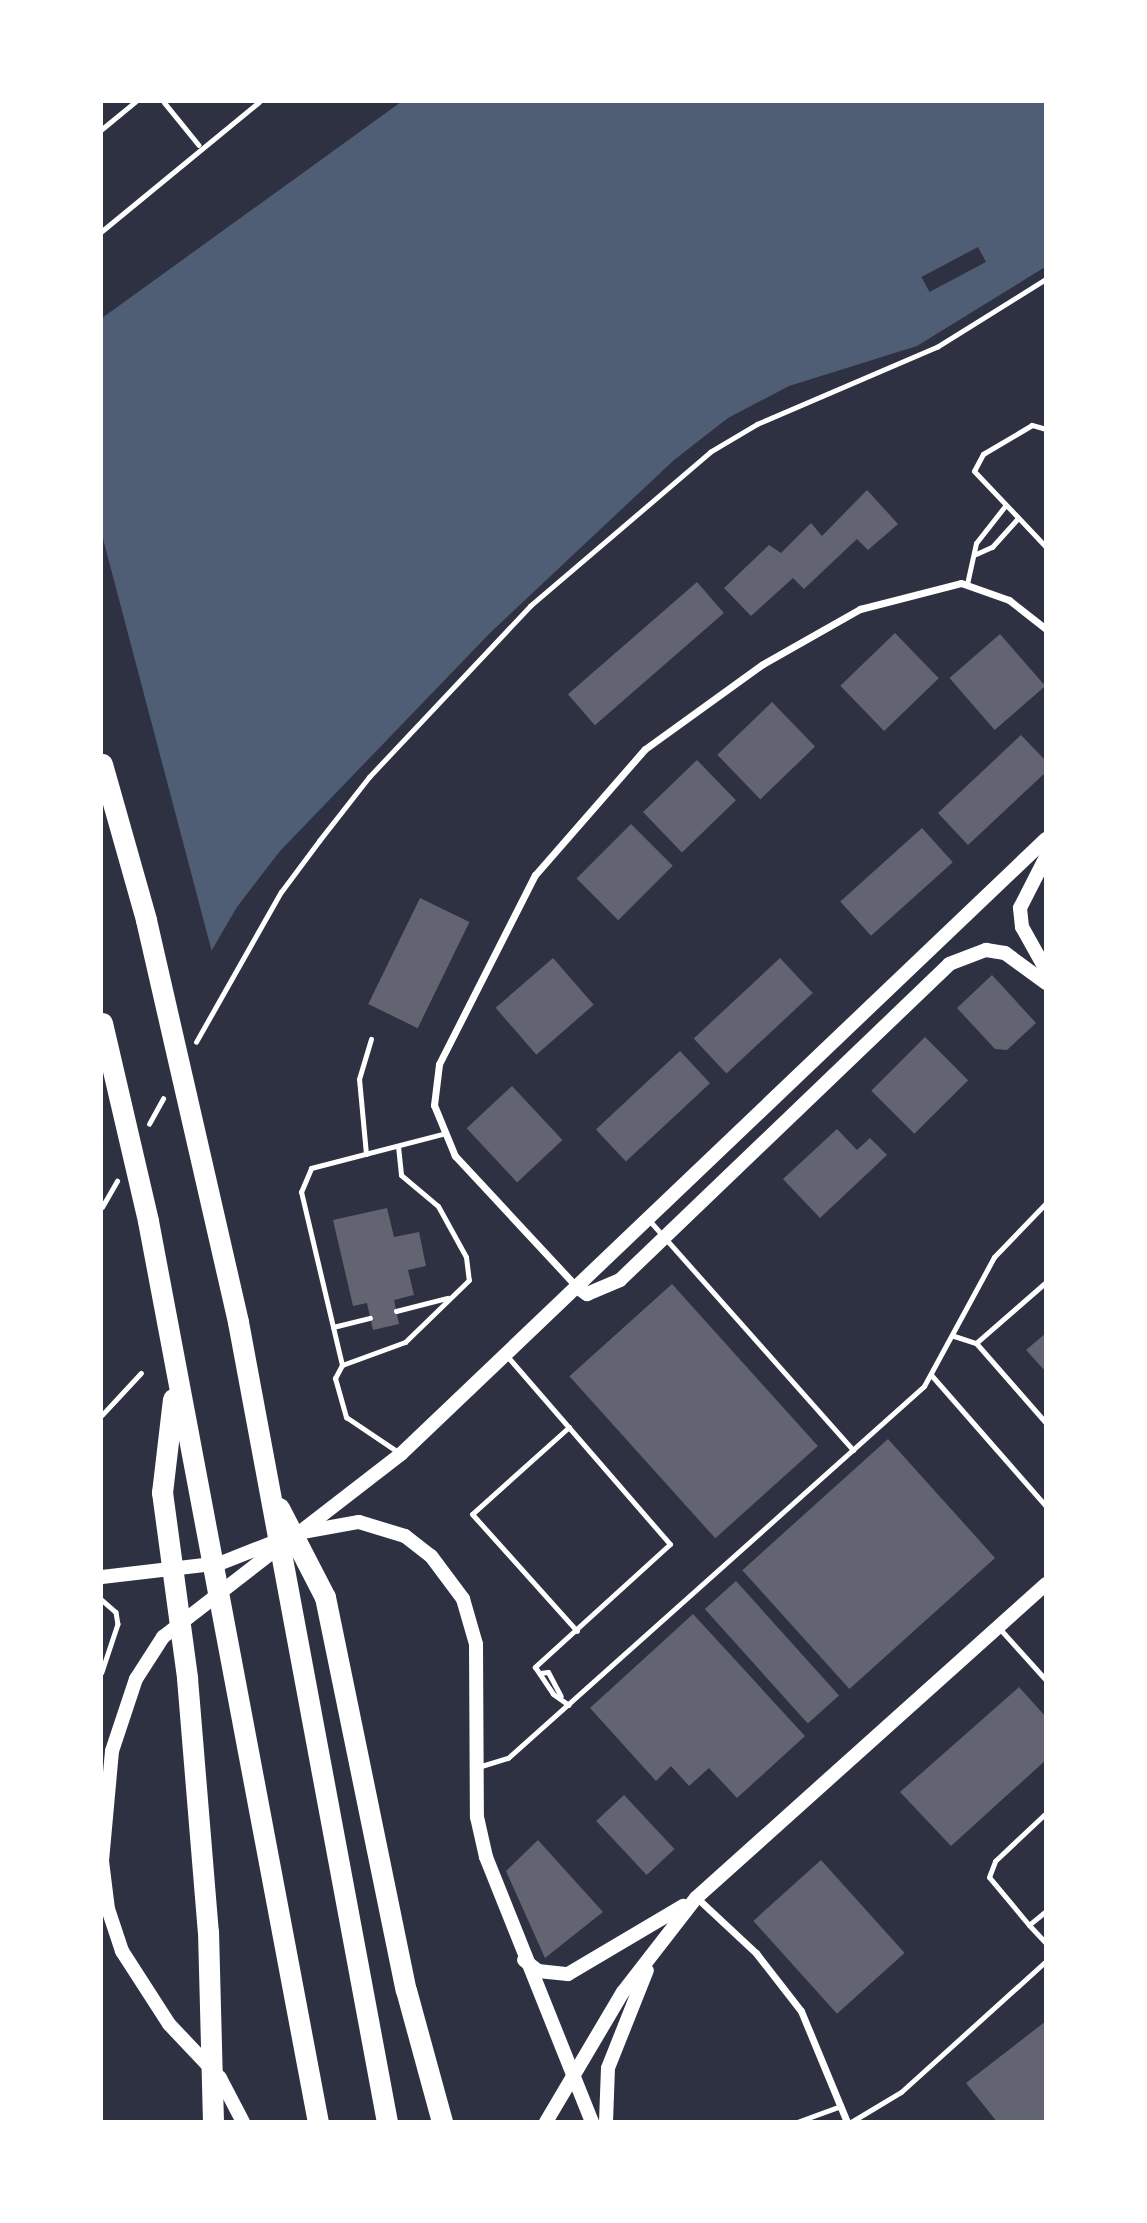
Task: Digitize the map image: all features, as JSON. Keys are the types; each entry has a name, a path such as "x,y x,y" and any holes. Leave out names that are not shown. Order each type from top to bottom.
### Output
{"highway":[{"path":"102,764 200,1143 268,1487 387,2122"},
{"path":"102,1023 148,1221 228,1657 318,2122"},
{"path":"176,1376 162,1493 187,1678 208,1931 213,2122"},
{"path":"268,1487 325,1597 406,1990 442,2122"}],"main road":[{"path":"243,2122 220,2078 169,2024 122,1951 107,1909 102,1861 106,1802 122,1710 163,1637 401,1454 1045,839"},
{"path":"1045,856 1020,908 1022,928 1045,971"},
{"path":"576,1286 587,1294 601,1292 665,1236 949,964 986,950 1005,953 1045,982"},
{"path":"102,1577 221,1563 297,1533 359,1522 384,1527 405,1536 446,1572 463,1599 476,1644 475,1767 486,1857 524,1960 592,2122"},
{"path":"546,2122 571,2077 663,1937 696,1898 1045,1584"},
{"path":"524,1960 538,1971 568,1974 696,1898"},
{"path":"606,2122 608,2068 663,1937"}],"street":[{"path":"576,1286 442,1134 434,1105 439,1065 502,931 564,835 607,785 711,699 776,657 890,597 964,583 1009,600 1045,629"},
{"path":"696,1898 787,1991 849,2122"}],"lane":[{"path":"1045,429 1032,425 975,460 974,471 1045,547"},
{"path":"964,583 976,554 976,544 1005,506"},
{"path":"976,554 992,547 1017,519"},
{"path":"366,1154 359,1079 371,1039"},
{"path":"401,1454 346,1416 335,1378 342,1365 301,1192 311,1168 442,1134"},
{"path":"342,1365 405,1342 469,1280 466,1257 438,1206 401,1175 398,1146"},
{"path":"475,1767 509,1758 932,1376 994,1257 1045,1203"},
{"path":"647,1218 853,1450"},
{"path":"976,1343 1045,1282"},
{"path":"396,1311 450,1297"},
{"path":"333,1327 370,1318"},
{"path":"954,1336 976,1343 1045,1423"},
{"path":"505,1354 670,1544 535,1667 569,1705"},
{"path":"932,1376 1045,1506"},
{"path":"569,1427 472,1514 577,1631"},
{"path":"998,1627 1045,1680"},
{"path":"540,1672 548,1672 561,1696"},
{"path":"1045,1813 995,1861 989,1877 1045,1944"},
{"path":"1029,1926 1045,1911"},
{"path":"849,2122 901,2092 1045,1961"},
{"path":"797,2122 841,2106"}],"path":[{"path":"102,129 135,102"},
{"path":"164,102 200,145"},
{"path":"102,231 200,145 259,102"},
{"path":"281,892 369,777 479,657 710,452 757,424 937,347 1045,279"},
{"path":"102,1415 141,1373"},
{"path":"102,1600 116,1612 118,1624 102,1672"}],"water":[{"path":"401,102 1045,102 1045,267 917,346 789,386 728,418 674,460 490,633 280,851 237,907 102,1139 102,318"}],"pier":[{"path":"978,247 986,262 929,292 921,277"},
{"path":"102,535 213,956 102,1143"}],"building":[{"path":"867,490 898,524 868,550 857,539 804,589 793,578 751,616 724,588 769,545 781,553 811,523 822,536"},
{"path":"697,582 724,613 595,725 568,694"},
{"path":"895,633 939,678 884,731 840,686"},
{"path":"1000,634 1045,686 995,730 949,678"},
{"path":"772,702 815,747 760,799 717,755"},
{"path":"1021,735 1046,761 1046,772 968,845 938,813"},
{"path":"697,760 736,800 682,852 643,812"},
{"path":"631,824 673,866 618,920 577,878"},
{"path":"922,828 953,862 871,936 840,902"},
{"path":"420,898 469,922 418,1028 368,1004"},
{"path":"553,958 594,1005 536,1055 496,1008"},
{"path":"780,958 813,993 726,1074 694,1038"},
{"path":"992,975 1036,1023 1007,1050 995,1049 957,1008"},
{"path":"925,1037 968,1080 914,1134 871,1091"},
{"path":"680,1051 710,1083 626,1162 596,1129"},
{"path":"512,1086 562,1140 517,1182 467,1128"},
{"path":"837,1129 857,1150 870,1138 887,1155 820,1218 783,1179"},
{"path":"387,1208 394,1237 419,1232 426,1266 408,1270 414,1295 394,1300 399,1324 373,1330 367,1303 353,1306 333,1220"},
{"path":"672,1284 818,1446 715,1538 569,1376"},
{"path":"1046,1333 1046,1372 1026,1350"},
{"path":"888,1439 995,1558 849,1689 742,1570"},
{"path":"736,1581 839,1695 808,1724 705,1609"},
{"path":"693,1614 805,1736 737,1798 709,1768 689,1786 671,1766 656,1781 590,1708"},
{"path":"1019,1687 1046,1717 1046,1760 951,1846 900,1792"},
{"path":"624,1795 674,1849 647,1875 596,1821"},
{"path":"538,1840 603,1912 545,1958 506,1871"},
{"path":"821,1860 905,1953 837,2014 753,1921"},
{"path":"1046,2021 1046,2122 997,2122 966,2083"}]}
